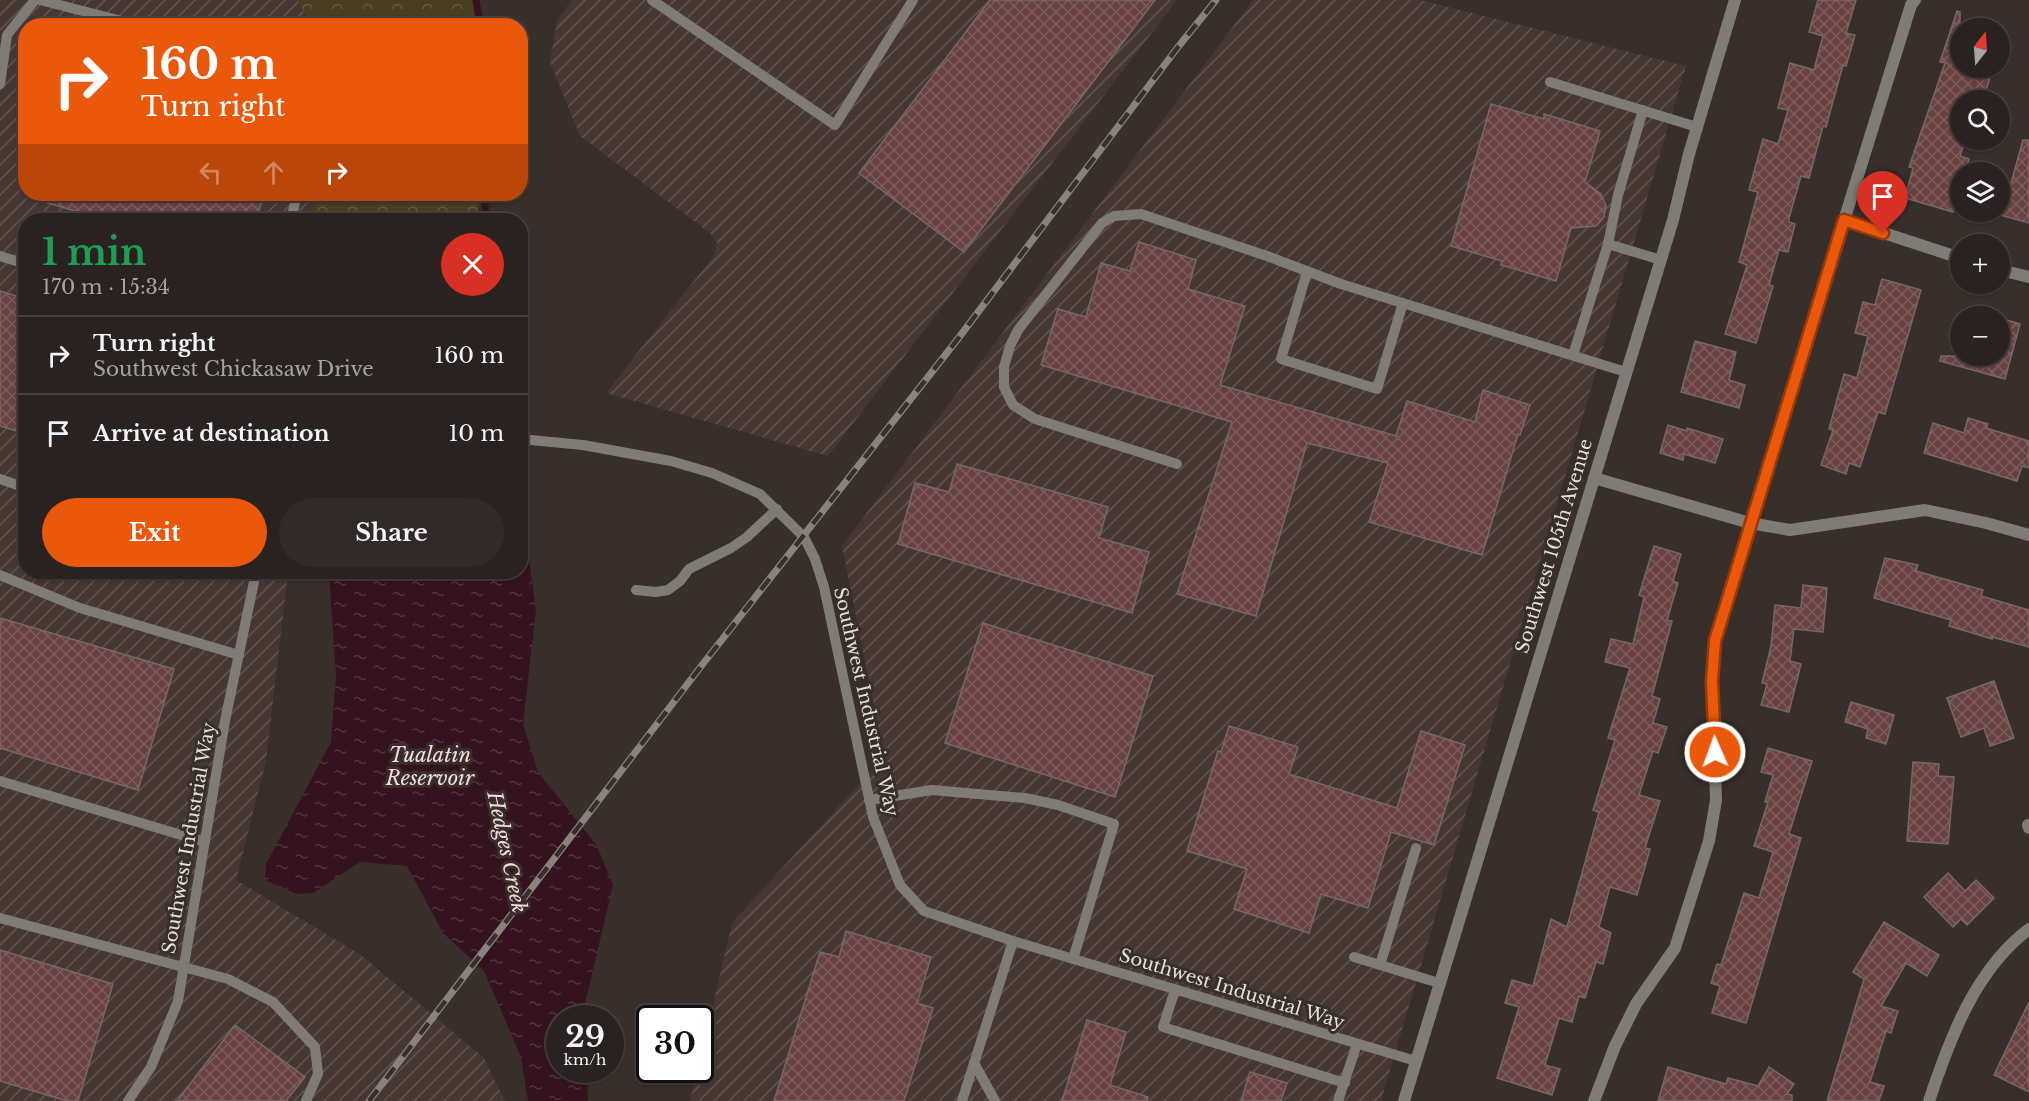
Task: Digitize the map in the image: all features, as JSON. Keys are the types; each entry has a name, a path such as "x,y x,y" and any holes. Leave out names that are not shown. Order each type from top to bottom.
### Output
{"street":[{"name":"Southwest 105th Avenue","path":"1404,1101 1661,260 1735,0"},
{"path":"1594,1101 1615,1046 1636,1004 1675,948 1709,841 1716,800 1712,681 1715,641 1911,5 1915,0"},
{"path":"1844,220 1950,255"},
{"path":"2010,272 2029,277"},
{"path":"1593,478 1750,523 1790,530 1925,510 2029,535"},
{"path":"1929,1101 1947,1047 1975,991 2013,940 2029,928"}],"lane":[{"path":"21,18 34,0"},
{"path":"40,0 110,18"},
{"path":"652,0 835,125 913,0"},
{"path":"0,84 8,35 18,22"},
{"path":"1550,82 1697,127"},
{"path":"1573,355 1608,244 1618,195 1643,110"},
{"path":"1177,464 1035,419 1014,405 1004,387 1004,367 1010,346 1018,330 1102,223 1114,216 1141,214 1267,256 1307,272 1626,372"},
{"path":"1608,244 1661,260"},
{"path":"0,256 18,262"},
{"path":"1307,272 1281,359 1377,388 1403,303"},
{"name":"Southwest Industrial Way","path":"528,439 583,445 671,461 712,473 760,494 804,537 815,559 824,587 873,817 900,885 924,911 1012,941 1416,1061"},
{"path":"0,479 18,486"},
{"path":"636,590 656,592 668,590 680,581 689,569 731,548 747,537 777,509"},
{"path":"0,575 80,608 239,655"},
{"name":"Southwest Industrial Way","path":"128,1101 151,1067 178,1001 205,842 255,579"},
{"path":"0,781 205,842"},
{"path":"869,800 932,790 1025,798 1058,805 1114,824 1073,959"},
{"path":"1380,965 1416,849"},
{"path":"0,918 228,979 273,1002 315,1047 318,1074 306,1101"},
{"path":"962,1101 1012,941"},
{"path":"1354,957 1439,983"},
{"path":"1175,990 1163,1027 1345,1083"},
{"path":"1338,1101 1357,1044"},
{"path":"974,1063 995,1101"}],"shaded area":[{"path":"0,0 298,0 307,18 18,18 18,201 314,201 311,213 18,213 18,579 287,579 266,761 236,880 361,955 484,1058 505,1101 0,1101"},
{"path":"572,0 1177,0 828,456 606,393 715,254 717,243 710,233 580,136 550,62 557,20"},
{"path":"1253,0 1420,0 1686,66 1381,1101 690,1101 694,1083 714,1083 713,1005 732,923 884,757 842,546"}],"green space":[{"path":"298,0 478,0 482,18 307,18"},
{"path":"314,201 480,201 477,213 311,213"}],"water":[{"name":"Tualatin Reservoir","path":"528,551 536,610 523,724 538,772 597,846 613,885 585,1005 546,1005 546,1083 587,1083 588,1101 528,1101 521,1057 484,971 443,933 407,866 360,862 313,893 296,894 265,880 266,864 331,742 336,676 329,579 528,579"}],"building":[{"path":"990,0 1155,0 964,252 859,173"},
{"path":"1818,0 1856,0 1846,33 1855,35 1846,66 1843,65 1826,127 1823,126 1809,178 1801,176 1789,218 1789,222 1795,224 1788,252 1779,250 1769,285 1773,286 1756,343 1725,334 1747,265 1739,262 1758,192 1749,190 1763,139 1778,144 1788,110 1778,108 1790,63 1814,70 1823,36 1809,32"},
{"path":"1957,11 1960,12 1960,18 1955,18"},
{"path":"1950,32 1950,78 1990,78 1986,90 1950,90 1950,150 1962,150 1960,156 1969,159 1968,162 1950,162 1950,211 1905,198 1913,168 1909,167 1945,63 1940,62"},
{"path":"1491,104 1544,119 1544,114 1600,131 1585,182 1601,194 1606,206 1604,217 1596,226 1571,228 1556,281 1501,265 1502,261 1451,246"},
{"path":"2023,140 2029,140 2029,223 2010,218 2010,187"},
{"path":"41,201 262,201 258,213 82,213"},
{"path":"1139,242 1196,260 1188,289 1245,306 1220,385 1396,436 1407,401 1475,422 1483,390 1530,405 1520,435 1518,434 1482,555 1369,522 1388,463 1307,443 1256,616 1177,594 1232,422 1041,365 1058,309 1086,317 1101,263 1130,271"},
{"path":"1882,279 1921,290 1885,414 1878,412 1860,467 1849,463 1846,474 1821,465 1833,430 1829,429 1844,374 1857,378 1868,336 1855,333 1863,302 1875,305"},
{"path":"0,291 18,297 18,432 0,426"},
{"path":"2010,321 2020,324 2010,361"},
{"path":"1695,341 1736,352 1729,380 1745,385 1739,408 1681,392"},
{"path":"1941,356 1950,356 1950,364 1940,361"},
{"path":"1958,366 2009,366 2005,379"},
{"path":"1968,418 1988,424 1986,428 2029,441 2029,468 2022,466 2017,481 1924,453 1933,423 1964,433"},
{"path":"1668,425 1723,439 1715,463 1684,454 1683,460 1660,453"},
{"path":"957,464 1108,507 1099,538 1149,552 1132,613 898,544 915,483 949,492"},
{"path":"1654,546 1681,554 1673,581 1678,583 1667,620 1672,621 1652,696 1660,699 1653,723 1667,727 1658,753 1653,751 1639,795 1660,801 1645,848 1650,849 1637,895 1610,887 1599,927 1611,933 1603,964 1596,962 1585,998 1579,996 1572,1022 1559,1018 1545,1065 1560,1069 1552,1095 1497,1078 1519,1007 1505,1003 1512,980 1533,986 1551,919 1567,927 1599,812 1593,810 1615,740 1608,738 1630,668 1605,662 1611,639 1633,644 1644,597 1639,595"},
{"path":"1885,558 1918,565 1916,571 1983,590 1981,596 2029,610 2029,647 1949,626 1951,620 1874,598"},
{"path":"1803,585 1827,588 1823,632 1794,629 1790,661 1801,664 1789,712 1761,705 1767,684 1762,683 1771,646 1775,605 1801,608"},
{"path":"0,618 174,669 138,790 0,748"},
{"path":"983,623 1153,676 1115,797 945,743"},
{"path":"1994,681 2014,738 1990,746 1984,728 1961,737 1947,698"},
{"path":"1851,702 1894,715 1886,744 1866,738 1868,729 1845,722"},
{"path":"1229,726 1298,747 1289,774 1397,808 1421,731 1465,745 1434,845 1391,832 1368,908 1321,894 1309,933 1234,909 1247,869 1187,851 1218,751 1221,752"},
{"path":"1768,748 1812,761 1789,834 1801,838 1746,1023 1712,1013 1720,986 1711,983 1717,964 1721,965 1744,893 1759,898 1773,852 1754,846 1768,802 1765,802 1773,775 1761,772"},
{"path":"1913,762 1939,764 1938,776 1954,777 1948,844 1907,841"},
{"path":"1948,873 1965,891 1976,880 1994,898 1967,925 1961,919 1953,927 1924,897"},
{"path":"1884,922 1939,955 1927,976 1906,963 1881,1006 1898,1011 1891,1033 1886,1031 1870,1082 1884,1086 1879,1101 1827,1101 1864,979 1853,972"},
{"path":"846,931 931,957 917,1003 933,1008 904,1101 774,1101 820,952 839,957"},
{"path":"0,950 113,984 78,1101 67,1101 0,1081"},
{"path":"2029,1002 2029,1092 1994,1075"},
{"path":"1087,1020 1126,1032 1110,1085 1148,1097 1147,1101 1062,1101"},
{"path":"235,1025 305,1077 286,1101 177,1101"},
{"path":"1668,1067 1726,1084 1728,1078 1758,1086 1769,1067 1794,1084 1787,1094 1792,1095 1792,1101 1658,1101"},
{"path":"1250,1072 1287,1083 1281,1101 1241,1101"}],"waterway":[{"name":"Hedges Creek","path":"476,0 479,18"},
{"name":"Hedges Creek","path":"485,201 485,213"}],"railway":[{"path":"369,1101 702,665 957,340 1216,0"}],"route":[{"path":"1715,752 1712,681 1715,641 1844,220 1883,233"}]}
